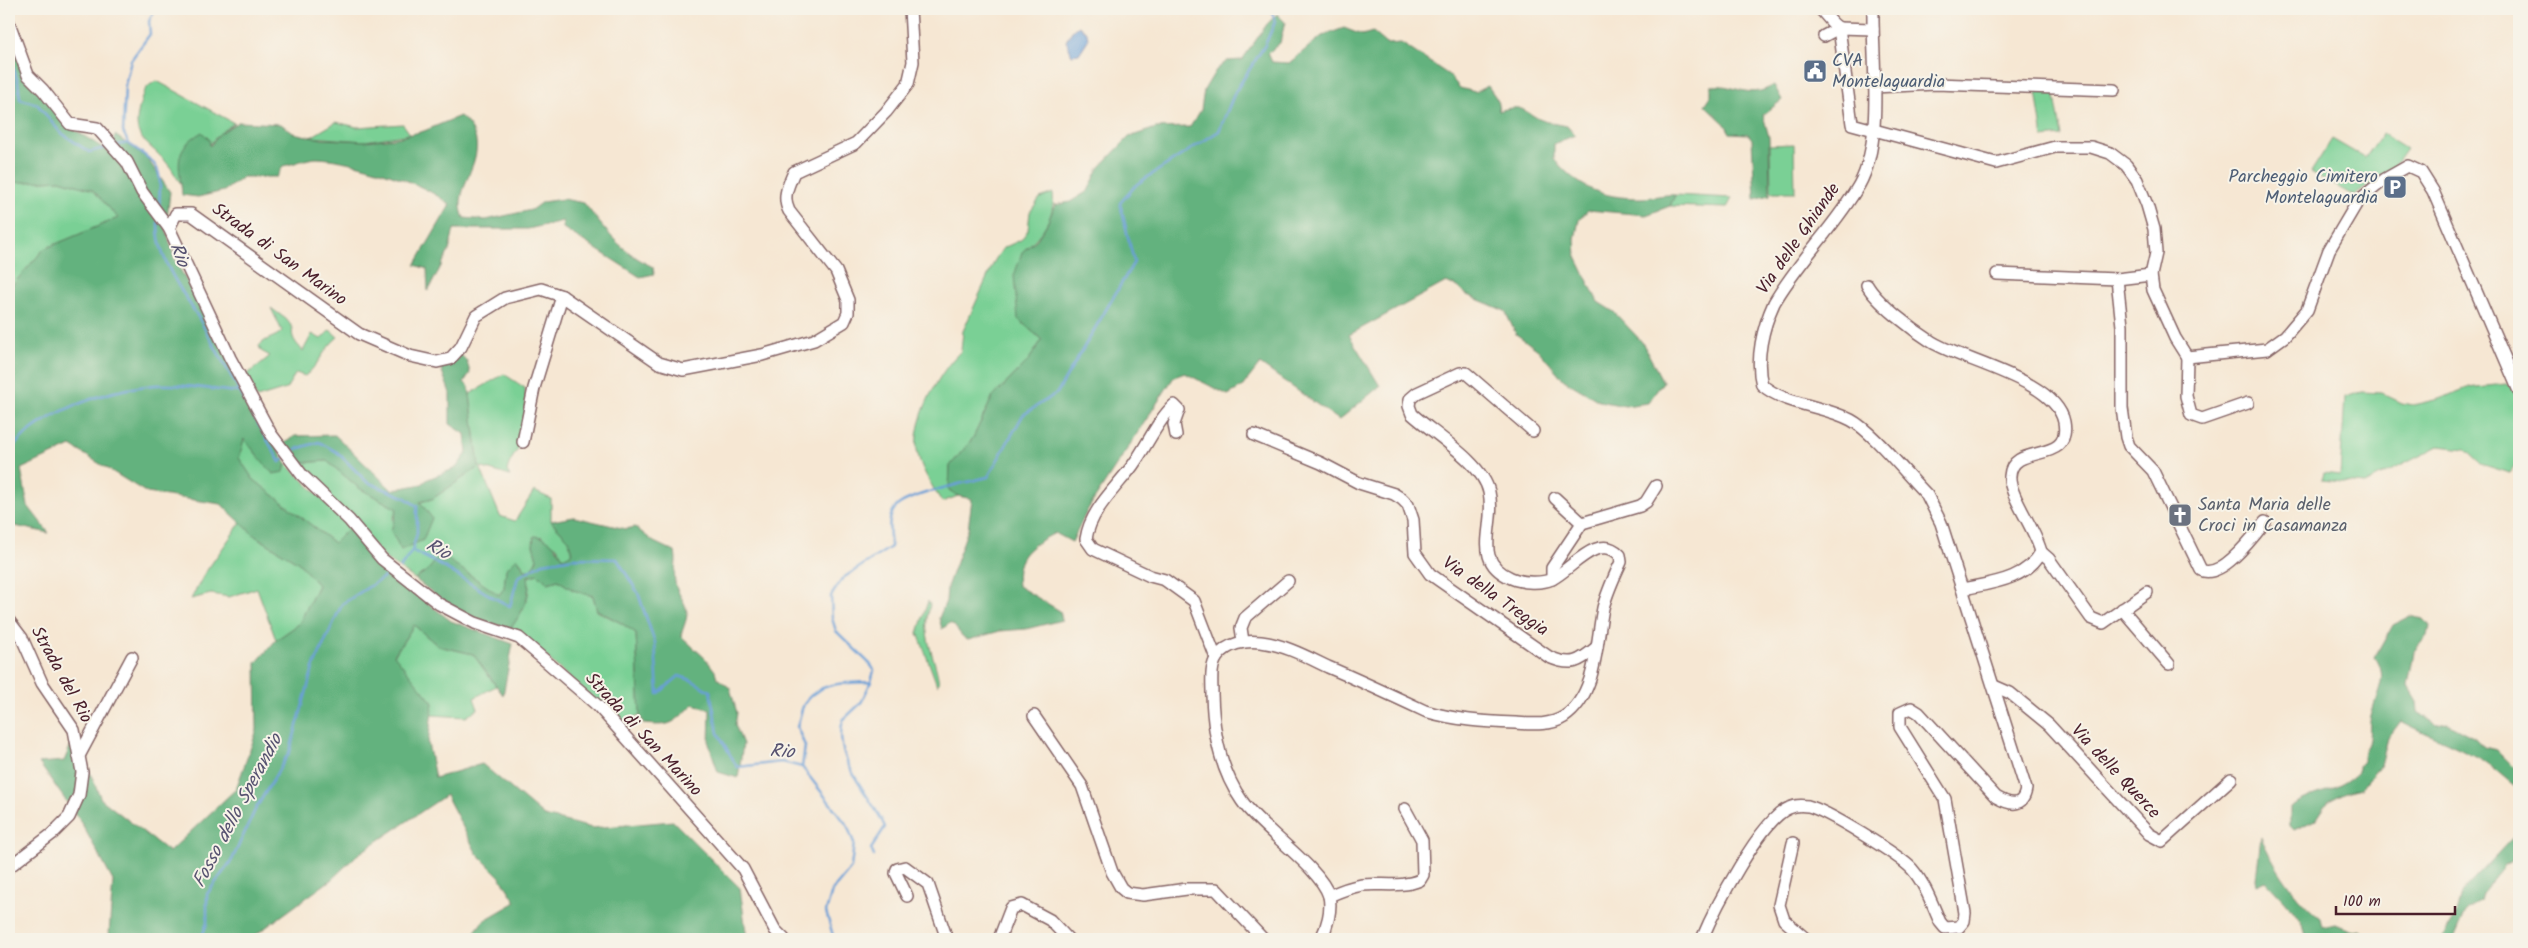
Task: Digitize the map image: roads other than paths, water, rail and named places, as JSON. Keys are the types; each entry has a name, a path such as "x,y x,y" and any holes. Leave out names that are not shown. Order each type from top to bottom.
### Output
{"street":[{"name":"Strada di San Marino","path":"784,939 776,930 743,870 598,706 519,638 475,623 439,604 382,559 349,520 302,475 271,434 230,358 166,224 176,214 191,214 359,334 410,356 437,362 450,359 458,352 476,316 505,298 541,289 562,296 659,362 683,370 762,355 814,340 844,322 848,312 848,300 836,271 790,211 786,204 785,192 794,172 856,143 886,112 908,84 913,62 910,9"},
{"path":"1820,9 1827,15 1830,22 1839,28 1852,124 1996,163 2055,147 2091,148 2110,154 2126,165 2137,180 2154,229 2156,253 2151,275 2154,290 2175,338 2187,358 2186,396 2191,415 2202,419 2248,404"},
{"name":"Via delle Ghiande","path":"1702,939 1726,891 1762,833 1774,819 1788,808 1798,806 1822,812 1904,861 1918,878 1940,922 1945,928 1959,927 1964,921 1965,913 1945,799 1900,727 1900,713 1904,709 1911,708 1919,713 1996,797 2012,804 2021,802 2026,789 1963,588 1934,508 1926,495 1859,425 1842,416 1779,396 1762,385 1759,375 1761,350 1768,316 1774,302 1859,184 1867,165 1874,130 1873,9"},
{"path":"9,23 28,75 43,90 70,124 97,128 127,162 142,192 166,224"},
{"path":"1824,36 1839,28 1873,29"},
{"path":"1874,86 1936,84 2114,90"},
{"path":"2187,358 2267,348 2285,336 2308,310 2329,250 2358,201 2385,179 2408,166 2421,172 2433,191 2519,391"},
{"path":"1997,274 2116,279 2151,275"},
{"path":"2116,279 2122,326 2122,408 2126,436 2129,446 2153,471 2201,570 2207,573 2213,571 2242,551 2265,522"},
{"path":"1866,284 1889,308 1932,342 2024,382 2055,403 2064,421 2061,442 2052,451 2020,459 2013,464 2010,476 2011,487 2038,540 2042,552 2091,618 2103,623 2147,592"},
{"path":"523,442 534,388 562,296"},
{"name":"Via della Treggia","path":"1244,641 1262,642 1291,650 1424,711 1439,716 1471,722 1548,724 1563,718 1576,707 1584,695 1604,607 1621,562 1620,555 1609,548 1601,547 1591,551 1552,579 1541,582 1521,582 1500,572 1490,561 1486,551 1492,515 1489,491 1484,478 1474,466 1412,414 1409,406 1410,399 1426,388 1460,373 1466,373 1533,431"},
{"path":"1176,436 1174,424 1180,410 1174,404 1133,465 1104,501 1087,531 1086,539 1093,549 1150,576 1165,580 1190,597 1194,601 1216,658"},
{"name":"Via della Treggia","path":"1254,435 1321,463 1359,482 1394,494 1408,505 1413,520 1415,553 1430,574 1549,656 1570,663 1580,661 1596,647"},
{"path":"1552,579 1552,568 1582,523 1640,506 1646,502 1656,486"},
{"path":"1555,498 1582,523"},
{"path":"1963,588 2004,580 2029,568 2042,552"},
{"path":"1288,581 1245,618 1240,628 1244,641 1226,648 1216,658 1212,670 1212,695 1222,763 1241,800 1302,861 1321,882 1329,896 1328,926 1321,939"},
{"path":"2122,610 2169,664"},
{"name":"Strada del Rio","path":"9,621 22,638 42,683 74,730 82,772 79,795 69,817 52,834 9,867"},
{"path":"79,756 132,657"},
{"name":"Via delle Querce","path":"1994,686 2010,693 2049,725 2149,834 2158,841 2162,841 2231,779"},
{"path":"1034,716 1082,786 1112,872 1127,893 1143,896 1187,889 1216,889 1256,937"},
{"path":"1329,896 1345,888 1363,885 1400,884 1420,880 1422,875 1422,840 1406,809"},
{"path":"1793,843 1779,906 1784,920 1806,939"},
{"path":"907,896 896,873 898,869 905,866 928,884 948,939"},
{"path":"999,939 1011,908 1022,905 1050,920 1068,939"}],"water":[{"path":"1079,26 1087,32 1088,40 1079,54 1072,55 1066,41 1072,31"}],"waterway":[{"path":"128,142 123,132 125,85 131,60 150,34 149,21 155,9"},
{"path":"802,767 805,746 797,727 806,701 812,694 827,686 871,682 874,670 836,631 832,618 831,596 843,578 891,547 890,521 896,507 925,493 988,477 1023,415 1057,393 1134,262 1120,203 1137,184 1219,131 1235,92 1265,45 1275,22 1271,9"},
{"name":"Rio","path":"9,54 18,82 20,99 37,104 60,132 89,152 109,147"},
{"name":"Rio","path":"117,145 128,143 154,164 160,184 159,209"},
{"name":"Rio","path":"158,222 162,250 172,275 201,322 280,462 285,458"},
{"path":"9,452 22,438 55,415 75,405 116,392 155,385 186,386 238,392"},
{"name":"Rio","path":"290,455 296,449 319,442 337,452 367,482 404,497 417,506 417,533 412,551 437,563 510,606 518,577 543,563 574,558 617,559 638,593 655,643 658,694 679,676 691,680 710,691 718,733 737,767 782,762 802,767 847,825 854,843 851,868 832,891 826,912 834,939"},
{"name":"Fosso dello Sperandio","path":"400,568 412,551"},
{"name":"Fosso dello Sperandio","path":"201,939 207,923 207,894 232,860 255,810 290,751 313,668 342,604 384,577"},
{"path":"871,682 861,703 843,720 841,735 843,749 854,776 885,827 871,849 874,856"}],"place":[{"name":"CVA Montelaguardia","path":"1815,71"},
{"name":"Parcheggio Cimitero Montelaguardia","path":"2395,187"},
{"name":"Santa Maria delle Croci in Casamanza","path":"2180,515"}]}
